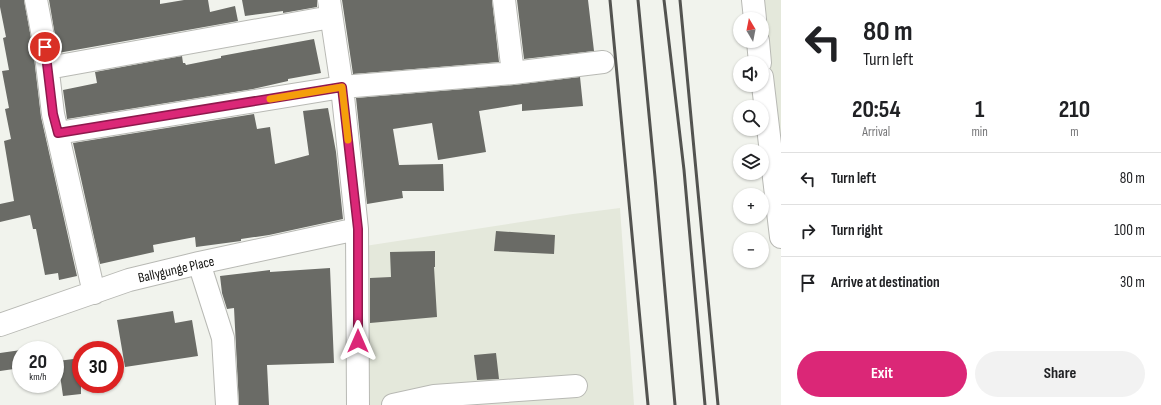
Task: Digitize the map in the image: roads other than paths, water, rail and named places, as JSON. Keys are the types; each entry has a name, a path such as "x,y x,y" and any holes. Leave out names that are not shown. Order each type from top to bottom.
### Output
{"street":[{"path":"36,0 45,47 53,114 94,293"},
{"path":"504,0 513,73"},
{"path":"753,0 754,12"},
{"path":"48,68 330,9 342,87 358,229 358,405"},
{"path":"58,133 342,87 513,73 603,62"},
{"path":"764,92 781,237"},
{"name":"Ballygunge Place","path":"0,325 129,280 199,263 358,229"},
{"path":"199,263 223,338 227,405"},
{"path":"393,405 434,396 576,386"}],"railway":[{"path":"610,0 648,405"},
{"path":"638,0 675,405"},
{"path":"664,0 684,170 705,405"},
{"path":"680,0 718,405"}]}
